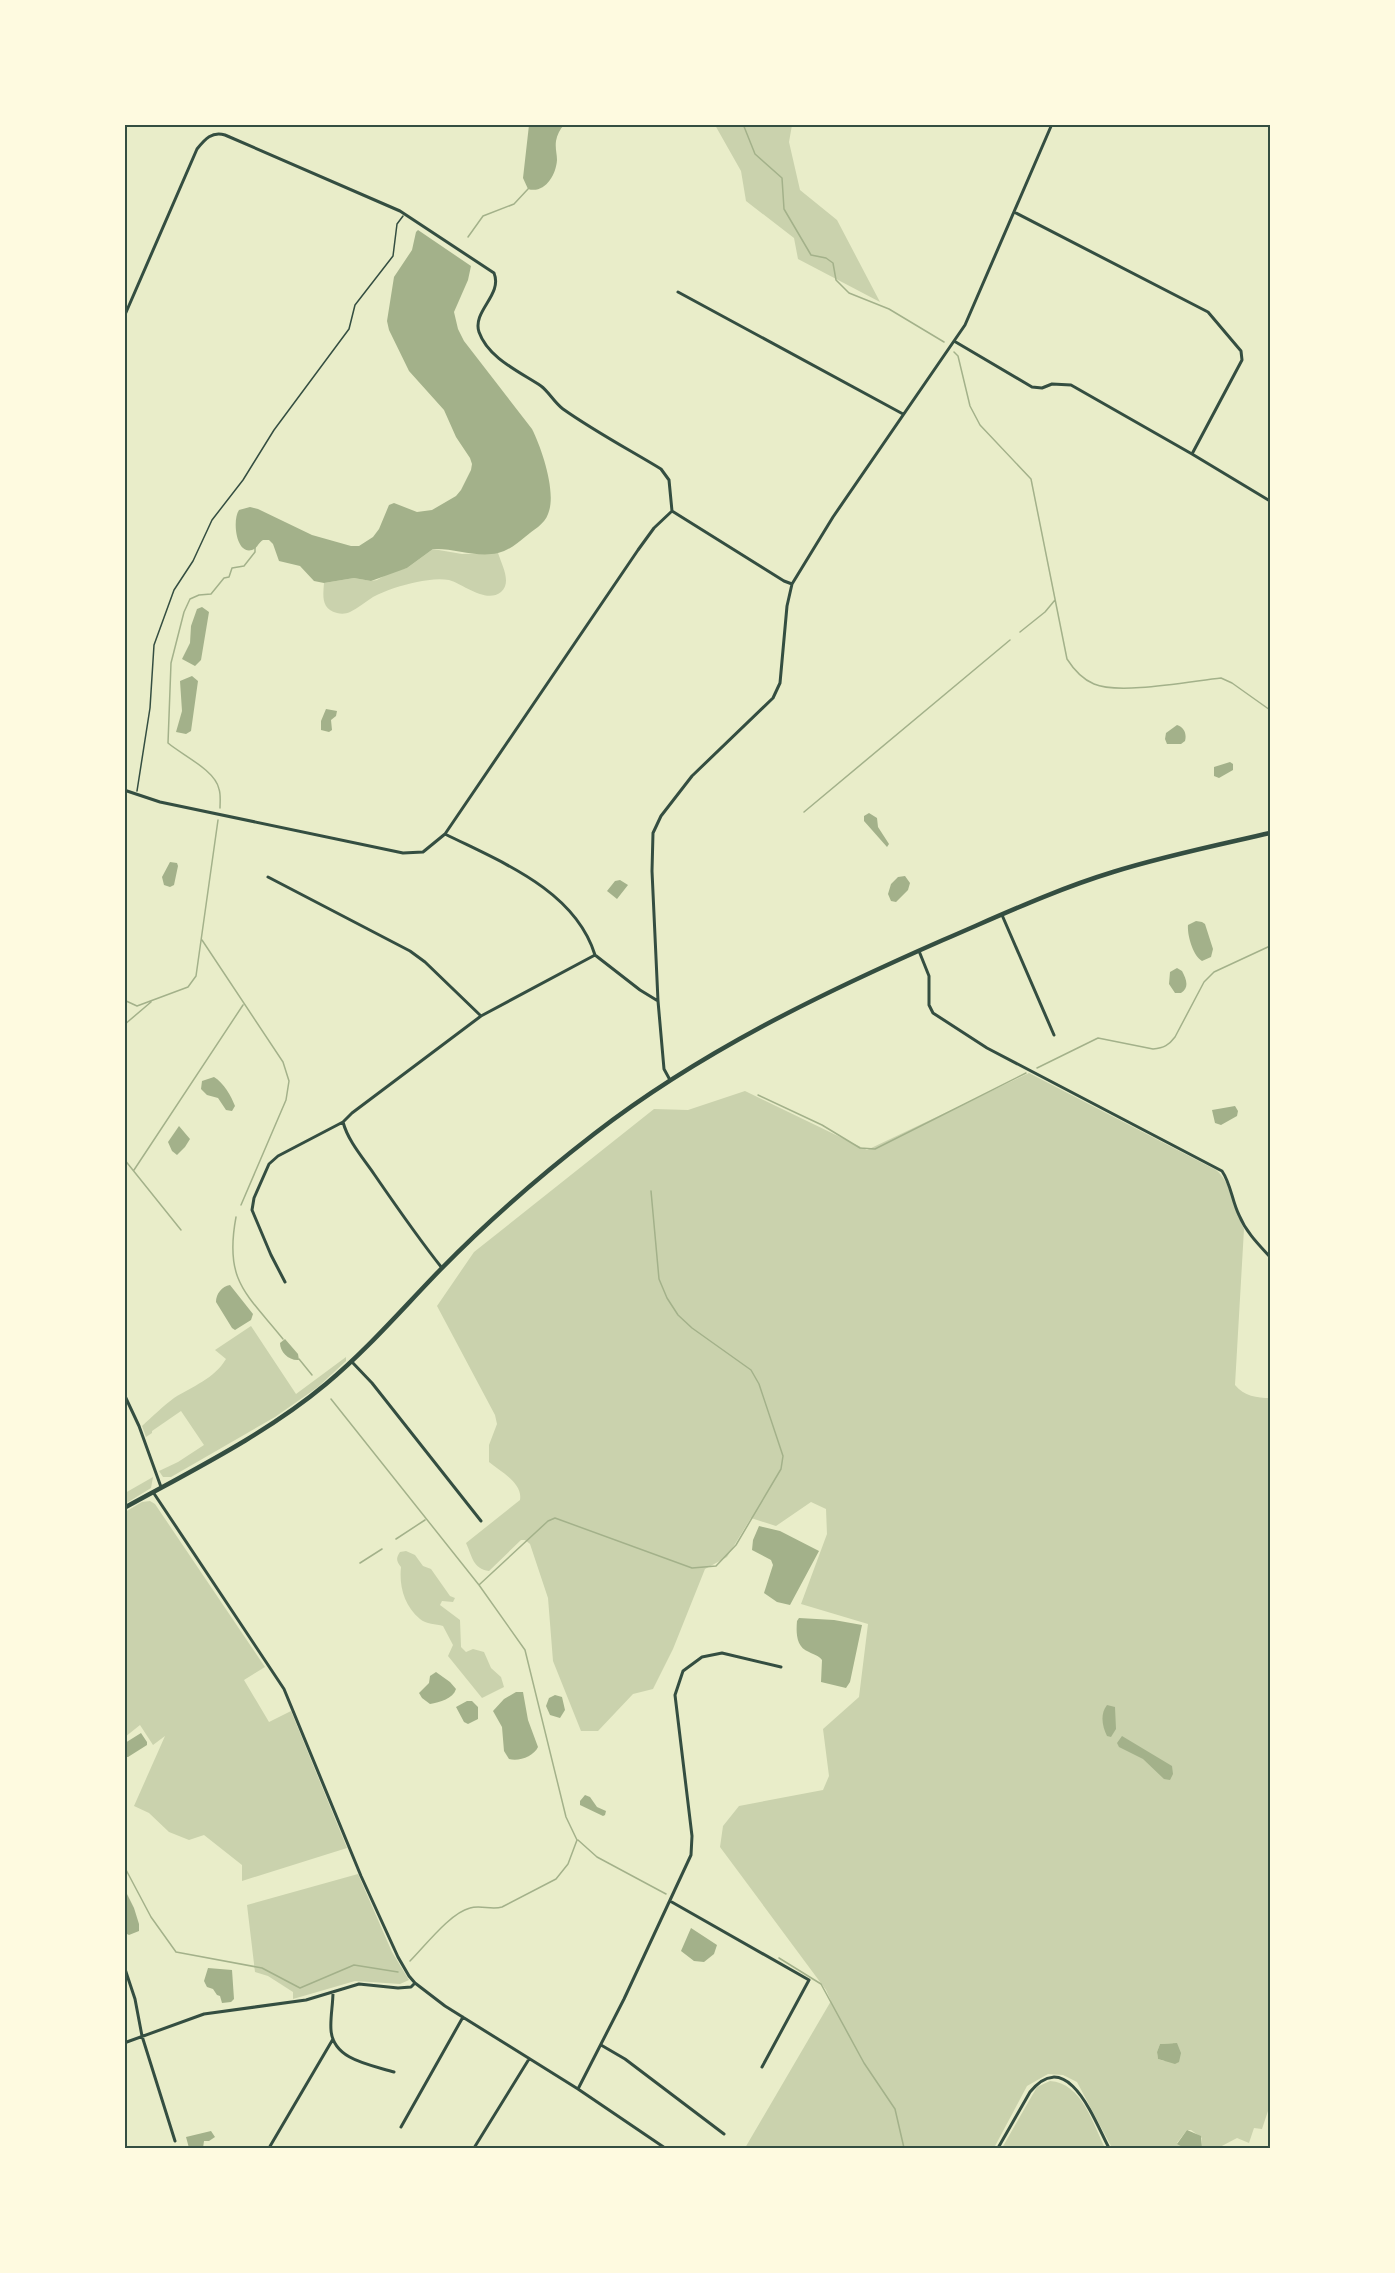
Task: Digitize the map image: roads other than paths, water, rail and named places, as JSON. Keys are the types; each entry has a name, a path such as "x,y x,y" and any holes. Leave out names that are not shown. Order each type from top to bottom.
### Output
{"main road":[{"path":"124,1508 274,1422 310,1398 352,1362 468,1242 601,1129 670,1080 796,1007 1069,887 1110,873 1270,833"}],"street":[{"path":"670,1080 664,1069 658,1001 652,871 652,841 655,825 692,776 773,698 780,683 787,606 792,584 833,517 971,313 992,259 1052,124"},
{"path":"124,317 197,149 206,137 219,133 225,135 404,214 494,273 495,289 478,326 483,339 494,353 509,366 544,388 563,409 661,470 669,480 672,511"},
{"path":"1014,212 1208,312 1241,351 1242,360 1192,454"},
{"path":"678,291 903,414"},
{"path":"954,341 1032,387 1042,388 1052,384 1071,385 1270,501"},
{"path":"672,511 792,584"},
{"path":"124,790 160,802 403,853 423,852 445,834 638,550 654,528 672,511"},
{"path":"445,834 546,887 586,931 595,955 658,1001"},
{"path":"268,877 410,951 425,962 481,1016"},
{"path":"1002,915 1054,1035"},
{"path":"919,951 929,976 929,1005 933,1013 987,1048 1222,1171 1228,1182 1237,1213 1245,1228 1270,1257"},
{"path":"285,1282 252,1210 254,1198 268,1164 278,1156 344,1122 352,1113 481,1016 595,955"},
{"path":"344,1122 345,1130 357,1149 442,1268"},
{"path":"352,1362 372,1383 481,1521"},
{"path":"124,1395 139,1426 161,1487"},
{"path":"153,1492 284,1689 361,1876 398,1957 415,1983 462,2017 578,2089 665,2148"},
{"path":"578,2089 691,1855 692,1836 675,1695 683,1671 702,1658 722,1653 781,1667"},
{"path":"670,1901 809,1980 762,2067"},
{"path":"124,1966 135,1999 142,2036 176,2141"},
{"path":"124,2043 204,2014 306,2000 359,1984 398,1988 411,1987 415,1983"},
{"path":"333,1992 331,2030 335,2045 346,2056 394,2072"},
{"path":"401,2127 462,2017"},
{"path":"269,2148 333,2039"},
{"path":"601,2045 625,2059 723,2134"},
{"path":"474,2148 529,2059"},
{"path":"998,2148 1030,2091 1037,2083 1052,2077 1064,2079 1077,2089 1109,2148"}],"waterway":[{"path":"743,124 755,154 782,178 784,209 811,255 826,258 833,263 836,280 849,293 889,309 944,342"},
{"path":"468,237 483,216 514,204 528,189"},
{"path":"954,352 958,356 970,406 980,425 1031,479 1067,659 1075,670 1094,684 1120,688 1221,678 1232,683 1270,710"},
{"path":"220,808 220,791 211,775 168,743 171,663 184,612 190,599 199,595 211,594 224,578 229,577 232,568 244,566 255,552 255,547"},
{"path":"1020,632 1045,612 1055,600"},
{"path":"804,812 1010,640"},
{"path":"124,1000 137,1006 188,987 196,976 218,820"},
{"path":"202,940 283,1062 289,1081 286,1100 241,1205"},
{"path":"1037,1068 1098,1038 1153,1049 1166,1046 1175,1037 1204,982 1214,972 1270,946"},
{"path":"124,1025 151,1002"},
{"path":"134,1170 243,1005"},
{"path":"758,1095 822,1125 860,1148 875,1149 1026,1073"},
{"path":"124,1159 181,1230"},
{"path":"480,1584 548,1521 555,1518 692,1568 716,1566 736,1545 781,1469 783,1456 759,1384 751,1370 692,1328 678,1315 667,1298 659,1279 651,1191"},
{"path":"236,1217 233,1257 241,1285 283,1339"},
{"path":"299,1359 312,1375"},
{"path":"331,1399 479,1585 525,1650 566,1817 577,1840 568,1864 556,1879 502,1907 474,1907 462,1911 446,1923 410,1961"},
{"path":"396,1539 425,1520"},
{"path":"360,1563 382,1549"},
{"path":"578,1840 597,1857 666,1894"},
{"path":"124,1866 151,1917 176,1952 262,1968 300,1988 354,1965 398,1972"},
{"path":"779,1958 821,1984 864,2063 895,2109 904,2148"}]}
